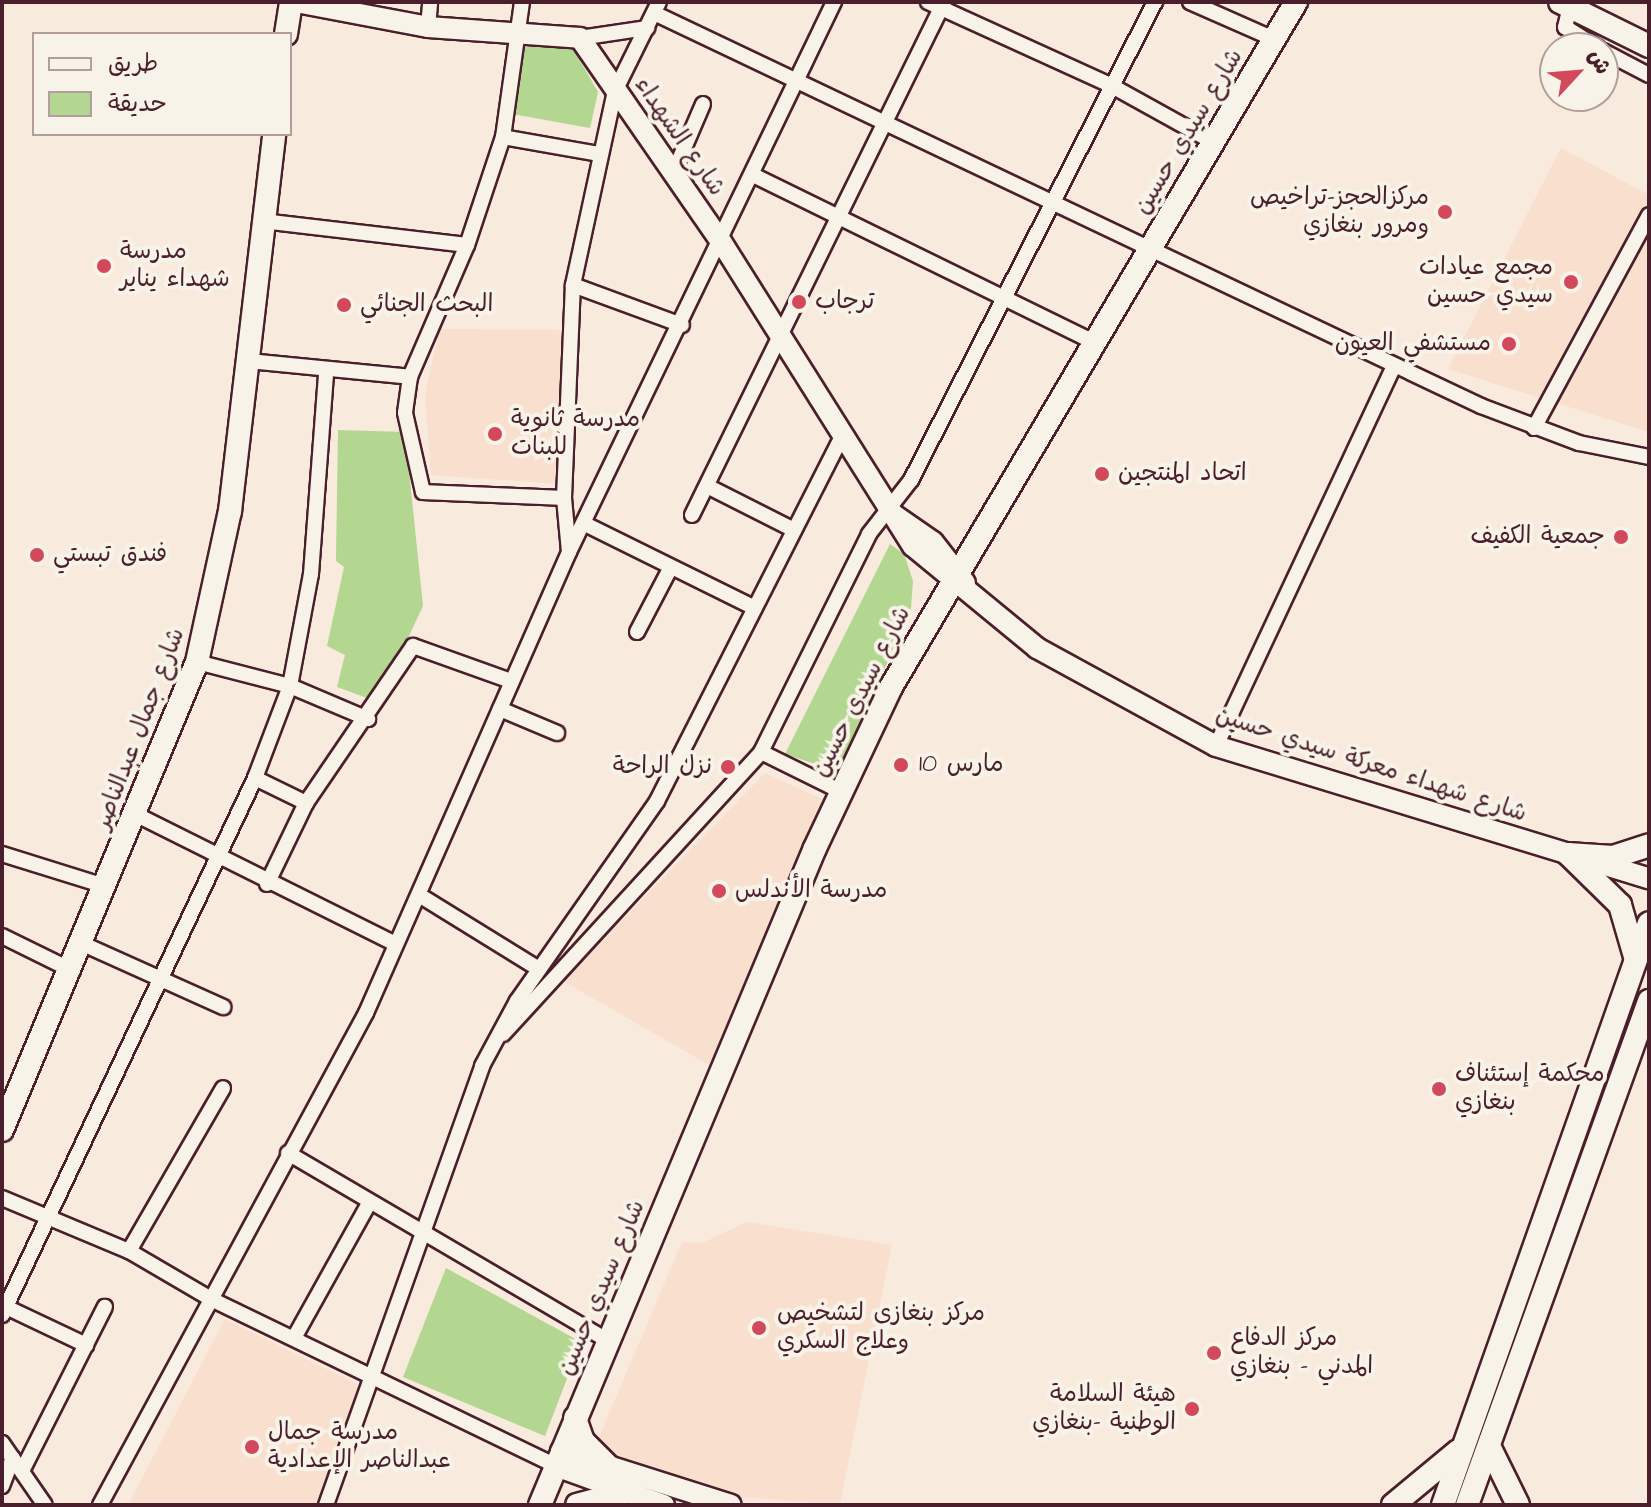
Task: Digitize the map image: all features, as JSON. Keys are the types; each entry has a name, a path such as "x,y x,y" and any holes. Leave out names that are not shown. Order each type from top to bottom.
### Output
{"main road":[{"path":"286,32 293,2 428,27 519,37 580,38"},
{"name":"شارع سيدي حسين","path":"540,1505 840,791 953,575 1296,2"},
{"path":"1565,4 1642,41"},
{"name":"شارع الشهداء","path":"580,38 722,243 777,340 886,511 953,575"},
{"name":"شارع جمال عبدالناصر","path":"2,1130 73,971 197,662 222,556 274,136"},
{"name":"شارع شهداء معركة سيدي حسين","path":"953,575 1048,655 1216,746 1649,878"},
{"path":"1568,854 1613,857 1649,845"},
{"path":"1568,854 1620,905 1636,960"},
{"path":"1443,1505 1649,923"},
{"path":"1467,1505 1649,1001"},
{"path":"575,1418 583,1441 618,1482 731,1505"},
{"path":"1489,1446 1518,1505"},
{"path":"1393,1505 1462,1447"},
{"path":"558,1459 618,1482 664,1505"},
{"path":"577,1505 618,1482"}],"street":[{"path":"428,27 430,2"},
{"path":"522,2 503,137 467,245 410,377 405,413 423,492 564,498"},
{"path":"100,1505 396,944 569,552 587,525 834,2"},
{"path":"494,1043 761,752 886,511 911,480 1155,2"},
{"path":"1190,2 1274,39"},
{"path":"692,515 777,340 843,214 937,4 1112,86 1213,142"},
{"path":"1565,4 1567,30 1570,32"},
{"path":"569,552 564,498 573,285 615,91 657,8 795,81 1394,366 1534,428 1649,457"},
{"path":"580,38 647,28"},
{"path":"1619,48 1642,41"},
{"path":"1619,60 1649,75"},
{"path":"673,174 703,104"},
{"path":"503,137 599,154"},
{"path":"753,175 843,214 1092,341"},
{"path":"1534,428 1649,215"},
{"path":"263,221 467,245"},
{"path":"573,285 682,325"},
{"path":"248,361 326,374 410,377"},
{"path":"1216,746 1394,366"},
{"path":"86,1345 4,1311 161,979 212,858 255,778 290,686 311,574 326,374"},
{"path":"326,1505 494,1043 539,969 657,801 841,439"},
{"path":"707,486 794,530"},
{"path":"587,525 755,608"},
{"path":"637,632 671,567"},
{"path":"267,884 306,803 368,719 417,644 511,681"},
{"path":"197,662 290,686 368,719"},
{"path":"500,709 557,733"},
{"path":"761,752 840,791"},
{"path":"255,778 306,803"},
{"path":"137,815 212,858 396,944"},
{"path":"2,854 105,886"},
{"path":"419,895 539,969"},
{"path":"2,936 73,971"},
{"path":"83,944 223,1007"},
{"path":"129,1251 223,1088"},
{"path":"288,1153 607,1340"},
{"path":"2,1198 129,1251 211,1299 372,1376 558,1459"},
{"path":"294,1338 369,1203"},
{"path":"22,1471 105,1307"},
{"path":"2,1443 45,1505"},
{"path":"2,1486 13,1458"}],"shaded area":[{"name":"مجمع عيادات سيدي حسين","path":"1561,148 1649,195 1649,432 1448,369"},
{"name":"مدرسة ثانوية للبنات","path":"440,329 564,330 560,484 431,475 425,393"},
{"name":"مدرسة الأندلس","path":"765,773 826,801 711,1066 563,981"},
{"name":"مركز بنغازي لتشخيص وعلاج السكري","path":"747,1222 892,1245 840,1505 702,1494 608,1454 599,1437 682,1242 702,1243"},
{"name":"مدرسة جمال عبدالناصر الإعدادية","path":"225,1319 367,1389 324,1505 128,1505"}],"green space":[{"path":"524,34 570,43 598,92 590,128 507,113"},
{"path":"338,430 405,432 423,606 378,702 337,687 345,655 327,646 344,567 336,561"},
{"path":"890,544 904,554 913,581 911,608 840,772 785,754"},
{"path":"446,1268 581,1342 545,1436 403,1377"}],"place":[{"name":"مركزالحجز-تراخيص ومرور بنغازي","path":"1445,212"},
{"name":"مدرسة شهداء يناير","path":"104,266"},
{"name":"مجمع عيادات سيدي حسين","path":"1571,282"},
{"name":"ترجاب","path":"799,302"},
{"name":"البحث الجنائي","path":"344,305"},
{"name":"مستشفي العيون","path":"1509,344"},
{"name":"مدرسة ثانوية للبنات","path":"495,434"},
{"name":"اتحاد المنتجين","path":"1102,474"},
{"name":"جمعية الكفيف","path":"1621,537"},
{"name":"فندق تبستي","path":"37,555"},
{"name":"10 مارس","path":"901,765"},
{"name":"نزل الراحة","path":"728,767"},
{"name":"مدرسة الأندلس","path":"719,891"},
{"name":"محكمة إستئناف بنغازي","path":"1439,1089"},
{"name":"مركز بنغازي لتشخيص وعلاج السكري","path":"759,1328"},
{"name":"مركز الدفاع المدني - بنغازي","path":"1214,1353"},
{"name":"هيئة السلامة الوطنية -بنغازي","path":"1192,1409"},
{"name":"مدرسة جمال عبدالناصر الإعدادية","path":"252,1447"}]}
